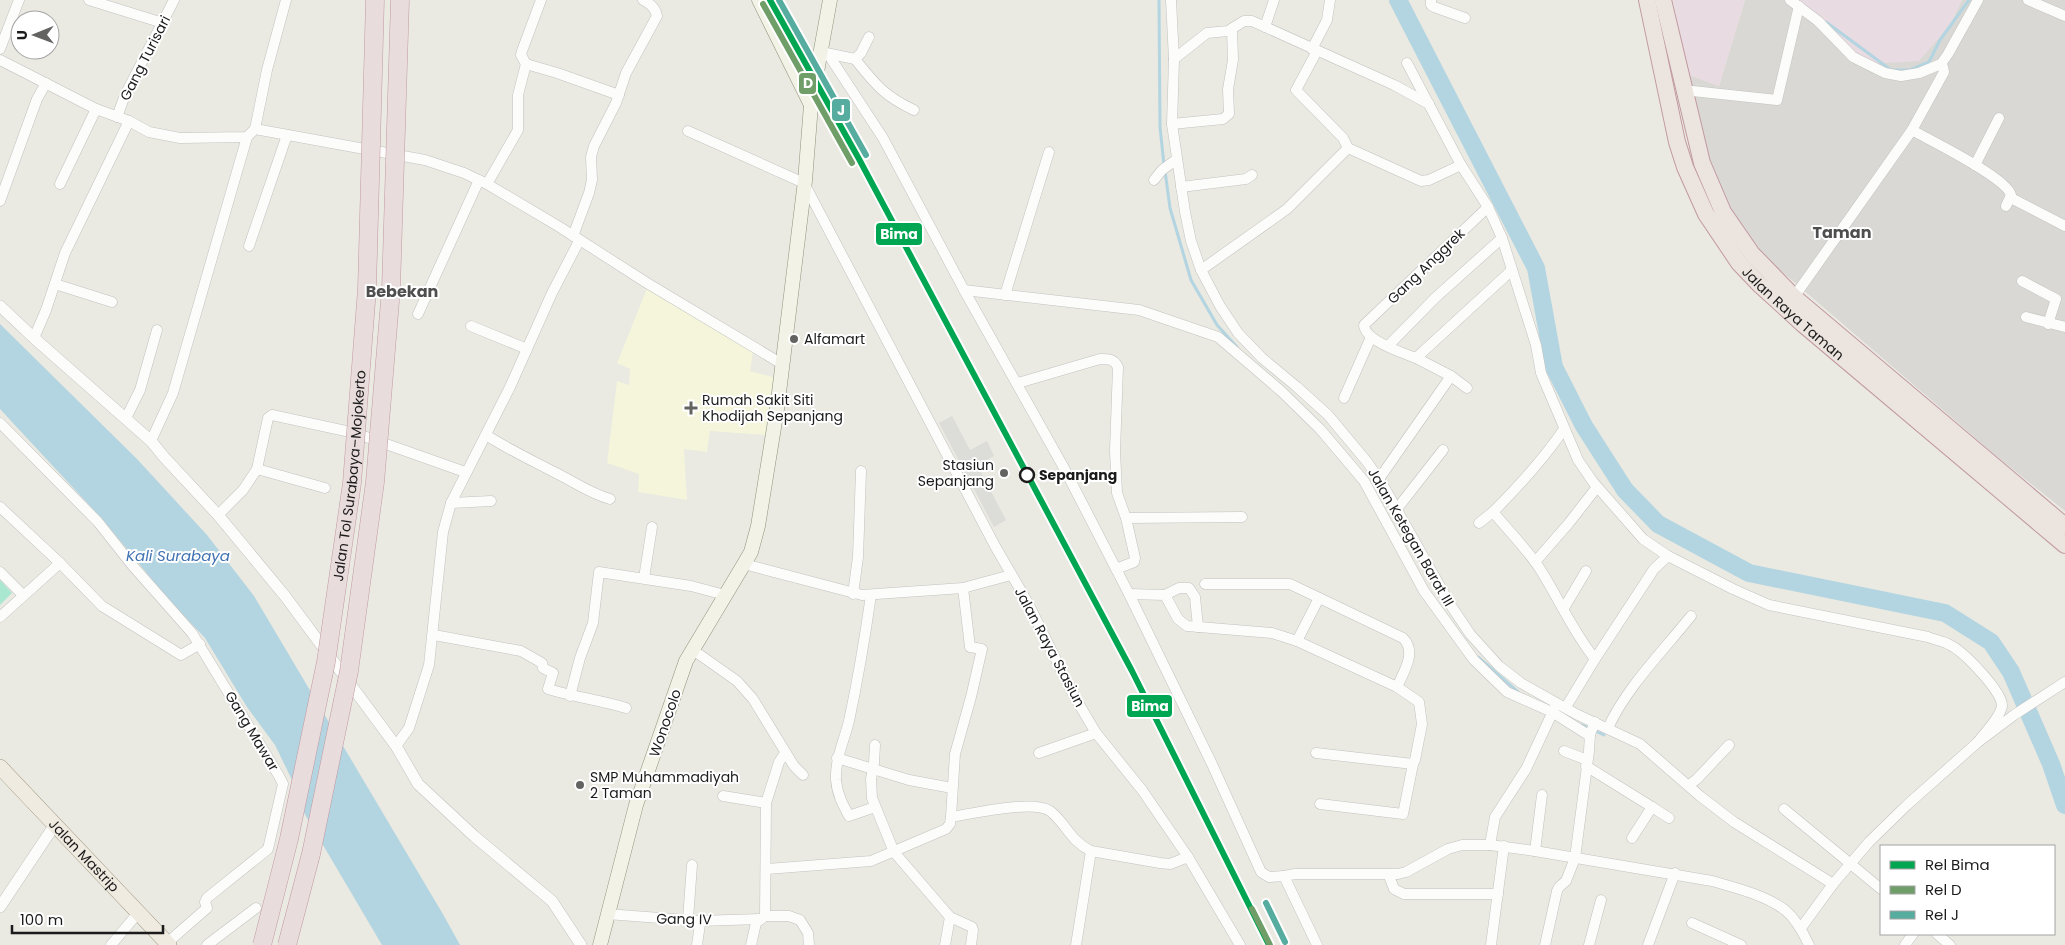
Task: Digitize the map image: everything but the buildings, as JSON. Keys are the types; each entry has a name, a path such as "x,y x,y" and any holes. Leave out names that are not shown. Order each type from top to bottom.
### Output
{"highway":[{"name":"Jalan Tol Surabaya–Mojokerto","path":"262,945 289,839 326,662 352,483 367,289 375,0"},
{"name":"Jalan Tol Surabaya–Mojokerto","path":"287,945 311,854 349,670 374,482 391,289 400,0"},
{"name":"Jalan Raya Taman","path":"1647,0 1677,142 1685,167 1706,214 1739,263 1804,325 2065,545"},
{"name":"Jalan Raya Taman","path":"1663,0 1702,163 1723,212 1752,254 1794,297 2063,519"}],"main road":[{"path":"759,0 811,108"},
{"name":"Wonocolo","path":"600,945 636,806 686,661 751,552 758,526 777,409 816,68 825,53 830,0"},
{"name":"Jalan Mastrip","path":"0,767 168,944"}],"street":[{"path":"0,50 19,0"},
{"path":"89,0 163,23"},
{"name":"Gang Turisari","path":"117,117 124,95 174,0"},
{"path":"151,440 173,393 251,133 286,0"},
{"path":"418,314 483,182 518,130 518,95 526,64 521,55 541,0"},
{"path":"396,746 408,728 429,665 434,635 442,532 451,503 465,472 510,387 576,238 590,193 592,180 591,157 594,146 601,136 619,95 626,73 656,16 656,10 643,0"},
{"name":"Jalan Ketegan Barat III","path":"1171,0 1174,59 1172,124 1175,161 1191,241 1201,270 1220,306 1257,363 1297,386 1328,415 1338,439 1361,468 1379,480 1396,510 1430,587 1499,666 1521,683 1592,730 1608,728 1640,744 1700,796 1734,822 1831,888"},
{"path":"1265,27 1274,0"},
{"path":"1330,0 1327,20 1296,91 1343,138 1348,148 1421,181 1429,180 1461,164"},
{"path":"1431,0 1431,5 1434,7 1464,18"},
{"path":"1790,0 1818,21 1853,57 1885,73 1900,76 1919,73 1941,64 1978,0"},
{"path":"2028,0 2065,16"},
{"path":"1683,90 1777,100 1799,6"},
{"path":"1174,59 1207,33 1233,32 1244,21 1252,21 1394,85 1430,104"},
{"path":"1172,124 1223,119 1229,114 1228,89 1232,70 1233,32"},
{"path":"855,59 861,53 868,37"},
{"path":"825,53 855,59 879,89 914,110"},
{"path":"825,53 883,138 964,290 1018,383 1129,594 1211,762 1261,872 1269,877 1295,874 1389,876 1406,872 1448,849 1462,845 1504,846 1675,873 1712,881 1748,892 1784,909 1801,928 1809,945"},
{"path":"0,60 96,110 129,121 149,132 180,138 251,133 287,136 425,160 464,173 483,182 782,364"},
{"path":"1407,62 1461,164 1488,207 1502,238 1524,302 1536,345 1540,373 1578,460 1597,486 1643,539 1668,556 1733,589 1770,605 1928,638 1951,645 1971,661 2000,696 2002,706 1999,714 1978,742"},
{"path":"526,64 558,73 619,95"},
{"path":"1794,297 1912,130 1944,72 1944,67 1941,64"},
{"path":"0,201 37,100 46,84"},
{"path":"60,184 96,110"},
{"path":"1975,165 1999,118"},
{"path":"34,338 65,253 129,121"},
{"path":"1912,130 1975,165 2005,185 2010,191 2009,202 2065,226"},
{"path":"688,131 804,183 1010,575"},
{"path":"249,246 287,136"},
{"path":"1201,270 1287,209 1348,148"},
{"path":"1006,295 1049,152"},
{"path":"1154,180 1162,170 1175,161"},
{"path":"1181,187 1246,179 1252,176"},
{"name":"Gang Anggrek","path":"1371,337 1364,325 1488,207"},
{"path":"1388,346 1435,298 1502,238"},
{"path":"1416,358 1512,270"},
{"path":"2022,282 2056,299 2048,324"},
{"path":"55,284 112,302"},
{"path":"964,290 1047,301 1139,310 1220,336 1257,363 1281,391 1338,439 1361,468 1381,511 1474,660 1507,692 1557,707 1592,730 1575,858 1566,882 1559,887 1545,945"},
{"path":"0,306 151,440 164,457 218,515 285,596 396,746 418,784 474,836 552,901 581,945"},
{"path":"2026,317 2065,327"},
{"path":"471,326 526,349"},
{"path":"126,418 140,390 156,330"},
{"path":"1220,336 1236,333"},
{"path":"1344,398 1371,337 1451,376 1467,388"},
{"path":"1018,383 1100,359 1115,361 1118,367 1115,451 1117,493 1126,518 1135,558 1134,562 1116,569"},
{"path":"1379,480 1451,376"},
{"path":"218,515 243,490 257,469 268,418 274,414 355,433 465,472"},
{"path":"0,423 98,522 200,644 181,655 102,606 60,562 0,507"},
{"path":"1479,523 1521,484 1545,457 1564,429"},
{"path":"486,435 518,455 555,472 592,494 610,499"},
{"path":"1396,510 1443,450"},
{"path":"257,469 325,488"},
{"path":"853,594 858,557 861,471"},
{"path":"1535,562 1569,523 1597,486"},
{"path":"451,503 491,501"},
{"path":"1493,512 1528,551 1564,608 1582,643 1595,659"},
{"path":"1126,518 1242,517"},
{"path":"644,578 652,527"},
{"path":"1490,845 1494,817 1526,769 1557,707 1595,659 1654,569 1668,556"},
{"path":"0,617 60,562"},
{"name":"Jalan Raya Stasiun","path":"744,564 853,594 871,595 963,588 1010,575 1028,603 1073,694 1096,733 1142,790 1188,857 1240,945"},
{"path":"1564,608 1586,571"},
{"path":"0,572 23,595"},
{"path":"570,696 580,658 593,623 599,572 691,586 725,595"},
{"path":"1206,584 1290,584 1402,638 1408,644 1408,662 1397,687"},
{"path":"1129,594 1165,595 1185,587 1192,591 1195,597 1198,627"},
{"path":"767,869 869,861 946,829 950,824 955,754 982,649 970,647 963,588"},
{"path":"871,595 861,662 846,734 837,758 837,790 849,816 876,807"},
{"path":"1165,595 1182,624 1272,633 1297,641 1397,687 1419,702 1422,724 1403,814 1320,804"},
{"path":"1297,641 1319,598"},
{"path":"1608,728 1614,715 1633,688 1691,616"},
{"path":"434,635 521,651 542,662 543,668 553,674 548,689 570,696 602,701 626,708"},
{"name":"Gang Mawar","path":"168,944 207,908 205,902 207,898 268,849 283,784 200,644"},
{"path":"693,650 737,681 753,699 794,766 803,775"},
{"path":"1801,928 1869,842 1906,805 1978,742 2014,715 2061,685"},
{"path":"1039,753 1096,733"},
{"path":"1689,785 1698,779 1729,744"},
{"path":"875,745 871,790 894,852 950,917 972,927 971,945"},
{"path":"1564,751 1587,763 1669,818"},
{"path":"751,945 756,923 763,918 767,869 766,803 785,752"},
{"path":"1316,753 1413,764"},
{"path":"837,758 909,780 952,788"},
{"path":"1535,851 1542,795"},
{"path":"723,796 766,803"},
{"path":"1632,838 1652,807"},
{"path":"952,817 999,808 1044,808 1056,817 1073,839 1090,851 1170,864 1188,857"},
{"path":"1784,809 1850,866 1880,888"},
{"path":"0,907 54,826"},
{"path":"1492,945 1504,846"},
{"path":"1076,945 1090,851"},
{"path":"688,919 692,865"},
{"path":"1648,945 1675,873"},
{"path":"1284,876 1317,945"},
{"path":"1389,876 1394,890 1404,894 1498,894"},
{"path":"1589,945 1600,900"},
{"path":"207,945 256,908"},
{"path":"111,945 138,913"},
{"name":"Gang IV","path":"607,914 699,921 789,916 800,920 808,933 808,945"},
{"path":"945,945 950,917"},
{"path":"697,945 699,921"},
{"path":"1692,924 1741,945"},
{"path":"1938,935 1950,945"}],"shaded area":[{"path":"1673,0 1745,0 1719,86 1689,75"},
{"path":"1745,0 1784,0 1870,64 1949,27 1962,0 2065,0 2065,511 2000,459 1759,252 1715,193 1689,75 1719,86"},
{"path":"1784,0 1962,0 1949,27 1919,61 1870,64"},
{"name":"Rumah Sakit Siti Khodijah Sepanjang","path":"648,286 753,352 750,371 773,377 765,435 710,431 707,452 684,449 687,500 638,492 639,474 607,463 617,381 629,385 630,369 617,363"},
{"path":"952,416 970,450 987,441 994,456 977,465 1006,520 994,527 939,423"}],"green space":[{"path":"0,580 12,593 0,605"}],"water":[{"name":"Kali Surabaya","path":"0,324 137,459 207,535 254,596 460,945 382,945 300,806 293,782 275,745 247,707 205,638 169,600 103,520 0,409"}],"waterway":[{"path":"1159,0 1160,127 1164,165"},
{"path":"1398,0 1536,268 1554,367 1584,426 1625,490 1658,524 1749,573 1945,613 1991,642 2011,672 2051,764 2065,805"},
{"path":"1826,22 1891,70 1910,70 1929,62 1940,40 1969,0"},
{"path":"1165,171 1170,208 1191,280 1217,325 1237,347"},
{"path":"1478,657 1518,692"},
{"path":"1582,725 1604,735"}],"rail line":[{"name":"Bima","path":"770,0 859,159 1132,671 1269,945"},
{"name":"J","path":"779,0 866,155"},
{"name":"D","path":"763,4 852,163"},
{"name":"J","path":"1266,903 1285,942"},
{"name":"D","path":"1252,909 1270,945"}],"place":[{"name":"Alfamart","path":"794,339"},
{"name":"Rumah Sakit Siti Khodijah Sepanjang","path":"691,408"},
{"name":"Stasiun Sepanjang","path":"1004,473"},
{"name":"Sepanjang","path":"1027,475"},
{"name":"SMP Muhammadiyah 2 Taman","path":"580,785"}],"district":[{"name":"Taman","path":"1842,232"},
{"name":"Bebekan","path":"402,291"}]}
